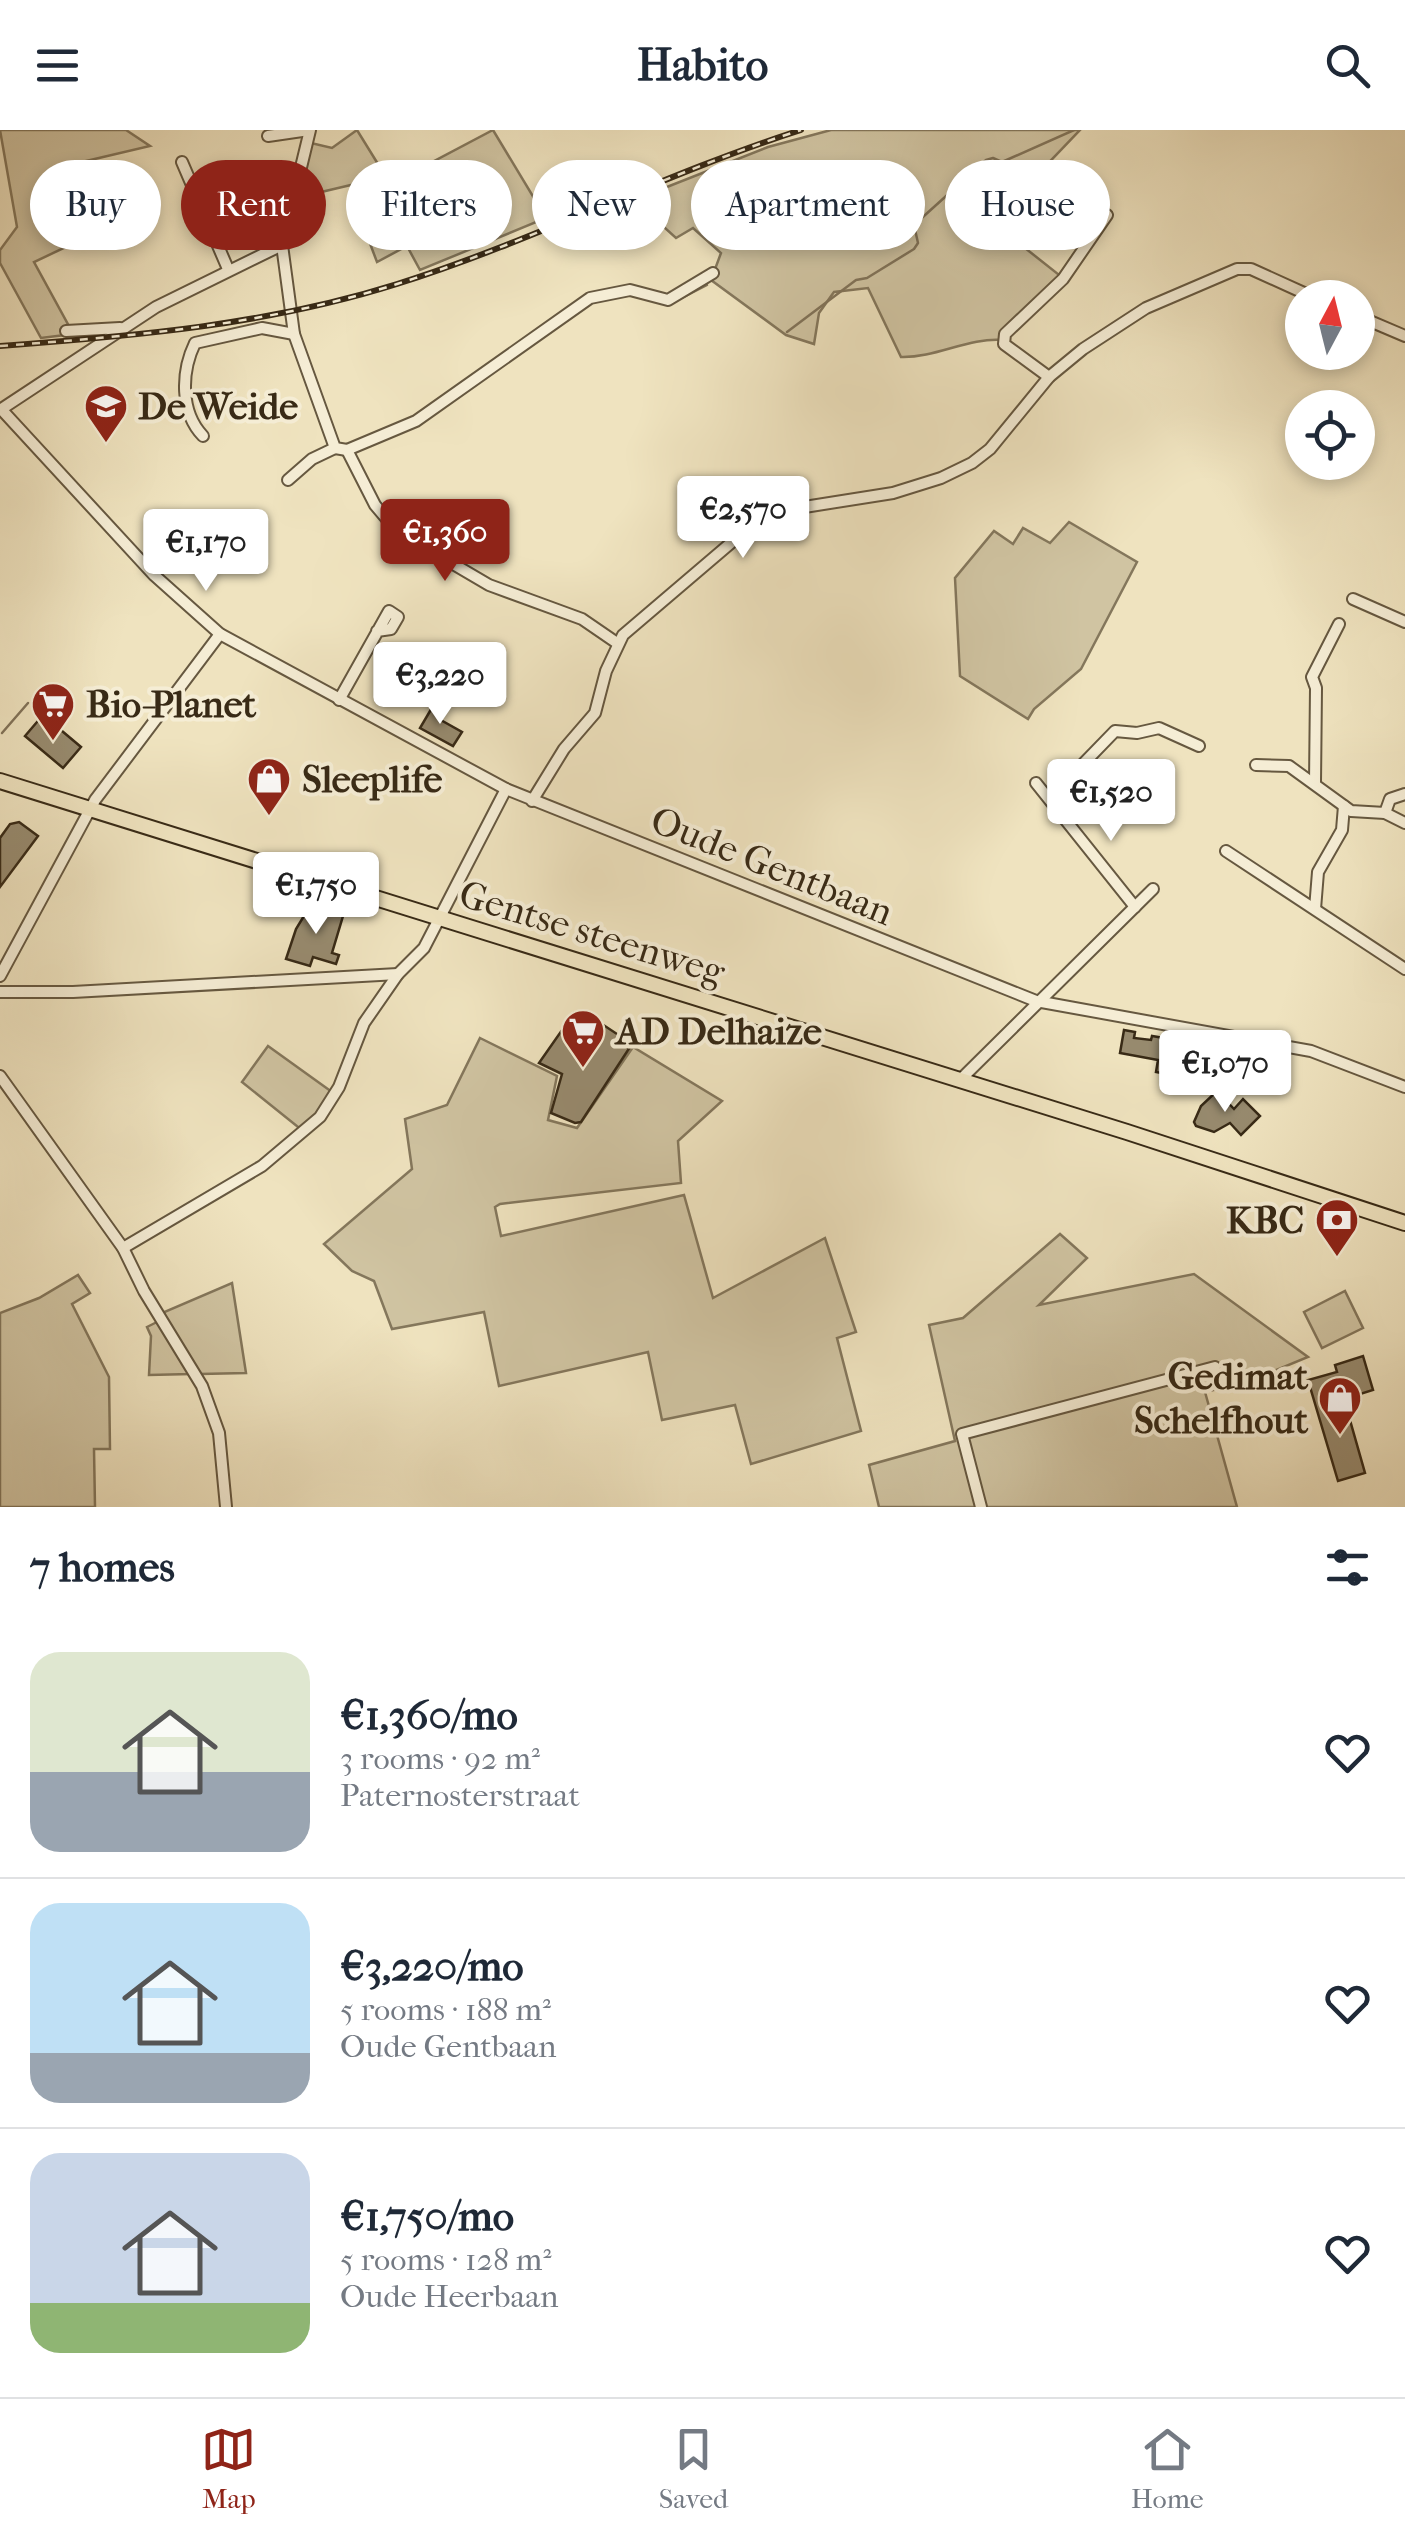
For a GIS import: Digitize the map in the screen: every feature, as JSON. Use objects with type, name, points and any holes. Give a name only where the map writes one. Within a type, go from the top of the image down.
[{"type":"main road","name":"Gentse steenweg","points":[[0,781],[1405,1223]]},
{"type":"main road","name":"Gentse steenweg","points":[[1338,1199],[1354,1199],[1405,1215]]},
{"type":"street","points":[[268,136],[309,130],[302,160]]},
{"type":"street","points":[[220,250],[228,269]]},
{"type":"street","points":[[1,409],[120,328],[271,250]]},
{"type":"street","points":[[283,250],[294,334],[341,449],[375,505],[397,531],[489,585],[582,619],[617,643]]},
{"type":"street","points":[[1049,377],[1004,344],[1005,334],[1062,280],[1082,250]]},
{"type":"street","points":[[532,800],[564,749],[600,705],[603,679],[617,643],[766,514],[893,493],[941,478],[990,449],[1049,377],[1128,319],[1237,269],[1251,268],[1285,284]]},
{"type":"street","points":[[288,480],[312,459],[403,428],[590,298],[630,290],[668,300],[710,276]]},
{"type":"street","points":[[1375,323],[1405,336]]},
{"type":"street","points":[[66,331],[120,328]]},
{"type":"street","points":[[203,436],[185,404],[195,342],[262,328],[294,334]]},
{"type":"street","name":"Oude Gentbaan","points":[[1,409],[164,584],[220,634],[506,789],[1036,1001],[1310,1051],[1405,1088]]},
{"type":"street","points":[[1353,600],[1405,622]]},
{"type":"street","points":[[1315,783],[1316,688],[1312,676],[1338,624]]},
{"type":"street","points":[[339,700],[378,631]]},
{"type":"street","points":[[0,976],[90,808],[220,634]]},
{"type":"street","points":[[1051,797],[1115,731],[1138,733],[1159,728],[1199,746]]},
{"type":"street","points":[[1256,765],[1289,766],[1351,811],[1385,813],[1405,822]]},
{"type":"street","points":[[1036,782],[1135,907]]},
{"type":"street","points":[[123,1248],[258,1170],[320,1117],[339,1087],[364,1022],[398,974],[424,948],[506,789]]},
{"type":"street","points":[[1385,813],[1390,799],[1405,794]]},
{"type":"street","points":[[1315,909],[1318,872],[1342,830],[1344,806]]},
{"type":"street","points":[[1226,851],[1405,970]]},
{"type":"street","points":[[960,1080],[1153,889]]},
{"type":"street","points":[[0,992],[59,993],[398,974]]},
{"type":"street","points":[[0,1076],[123,1248],[212,1406],[224,1461],[226,1507]]},
{"type":"street","points":[[981,1507],[962,1434],[1215,1367]]},
{"type":"shaded area","points":[[0,130],[126,130],[150,146],[90,160],[30,160],[30,250],[60,250],[34,262],[70,328],[65,335],[41,338],[0,263],[0,250],[17,227]]},
{"type":"shaded area","points":[[357,130],[376,160],[346,160],[346,186],[326,191],[326,160],[308,160],[311,143],[332,148]]},
{"type":"shaded area","points":[[493,130],[511,160],[436,160]]},
{"type":"shaded area","points":[[831,130],[1080,130],[1051,160],[945,160],[945,250],[1028,250],[1063,278],[1003,340],[901,357],[868,288],[834,292],[819,313],[814,344],[786,335],[711,280],[721,253],[718,250],[925,250],[925,160],[735,160]]},
{"type":"shaded area","points":[[512,162],[532,195],[532,224],[512,232]]},
{"type":"shaded area","points":[[691,177],[691,229],[676,238],[671,233],[671,185]]},
{"type":"shaded area","points":[[372,250],[400,250],[377,262]]},
{"type":"shaded area","points":[[409,250],[468,250],[420,270]]},
{"type":"shaded area","points":[[1069,522],[1137,562],[1081,669],[1034,709],[1028,719],[960,676],[955,578],[994,531],[1013,544],[1023,528],[1050,543]]},
{"type":"shaded area","points":[[480,1038],[557,1076],[548,1120],[577,1128],[633,1047],[722,1101],[678,1141],[681,1183],[500,1204],[495,1207],[501,1236],[684,1195],[713,1298],[825,1238],[856,1332],[837,1338],[861,1431],[751,1464],[735,1405],[662,1420],[648,1352],[499,1386],[484,1312],[392,1329],[374,1281],[352,1271],[324,1244],[412,1169],[405,1119],[447,1105]]},
{"type":"shaded area","points":[[268,1046],[332,1092],[303,1131],[242,1082]]},
{"type":"shaded area","points":[[1060,1234],[1087,1258],[1039,1305],[1194,1274],[1308,1357],[1247,1382],[1205,1392],[1237,1507],[879,1507],[869,1465],[955,1441],[929,1325],[963,1318]]},
{"type":"shaded area","points":[[78,1275],[90,1293],[72,1304],[109,1377],[110,1449],[94,1449],[95,1507],[0,1507],[0,1313],[39,1298]]},
{"type":"shaded area","points":[[232,1283],[246,1373],[200,1374],[162,1313]]},
{"type":"shaded area","points":[[1345,1291],[1363,1328],[1322,1348],[1304,1312]]},
{"type":"shaded area","points":[[157,1322],[190,1374],[149,1375],[151,1336],[147,1327]]},
{"type":"building","points":[[433,706],[443,711],[439,719],[462,732],[453,746],[420,728]]},
{"type":"building","name":"Bio-Planet","points":[[43,715],[81,747],[63,768],[25,736]]},
{"type":"building","points":[[19,822],[38,836],[0,887],[0,838],[10,824]]},
{"type":"building","points":[[310,906],[343,916],[332,953],[339,955],[336,964],[313,957],[310,966],[286,959],[296,929]]},
{"type":"building","name":"AD Delhaize","points":[[574,1013],[599,1022],[632,1044],[581,1122],[575,1123],[551,1113],[562,1074],[539,1063]]},
{"type":"building","points":[[1124,1030],[1135,1032],[1134,1038],[1151,1040],[1152,1036],[1182,1041],[1185,1051],[1198,1044],[1218,1048],[1214,1056],[1218,1060],[1199,1080],[1156,1072],[1158,1060],[1120,1053]]},
{"type":"building","points":[[1217,1091],[1234,1109],[1243,1099],[1260,1116],[1241,1135],[1230,1123],[1214,1132],[1196,1126],[1201,1106]]},
{"type":"building","name":"Gedimat Schelfhout","points":[[1363,1356],[1373,1390],[1344,1399],[1365,1473],[1338,1481],[1308,1380],[1337,1372],[1335,1365]]},
{"type":"waterway","points":[[787,332],[856,280],[867,278],[914,249],[918,243],[914,225],[986,160],[1002,162],[1074,130]]},
{"type":"waterway","points":[[676,301],[707,285]]},
{"type":"waterway","points":[[60,690],[66,688]]},
{"type":"waterway","points":[[2,733],[28,703]]},
{"type":"railway","points":[[0,346],[200,327],[348,298],[448,267],[801,130]]},
{"type":"place","name":"De Weide","points":[[106,444]]},
{"type":"place","name":"Bio-Planet","points":[[53,742]]},
{"type":"place","name":"Sleeplife","points":[[269,817]]},
{"type":"place","name":"AD Delhaize","points":[[583,1069]]},
{"type":"place","name":"KBC","points":[[1337,1258]]},
{"type":"place","name":"Gedimat Schelfhout","points":[[1340,1436]]}]
